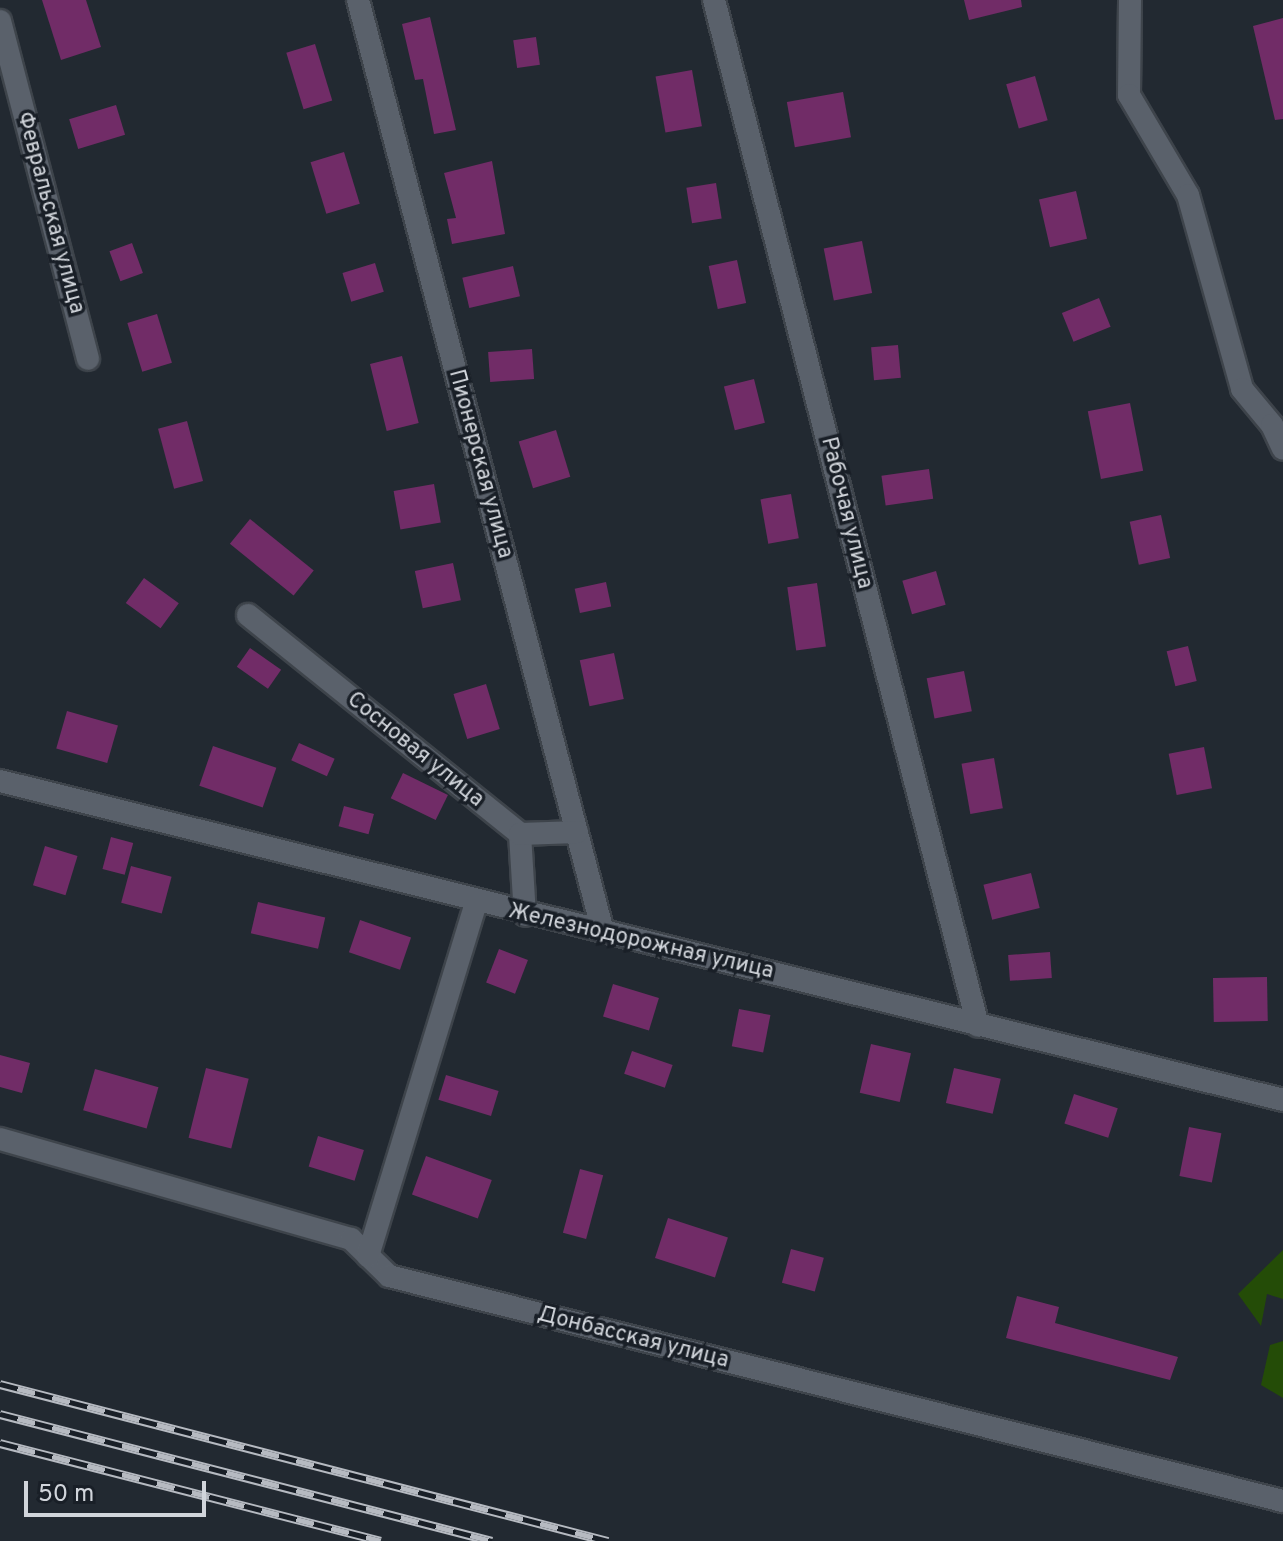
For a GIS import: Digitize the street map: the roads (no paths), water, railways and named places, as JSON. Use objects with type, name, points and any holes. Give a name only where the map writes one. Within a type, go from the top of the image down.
[{"type":"street","name":"Пионерская улица","points":[[358,0],[602,928]]},
{"type":"street","name":"Рабочая улица","points":[[714,0],[978,1026]]},
{"type":"street","points":[[1130,0],[1129,95],[1188,195],[1242,389],[1272,425],[1283,449]]},
{"type":"street","name":"Февральская улица","points":[[0,21],[88,359]]},
{"type":"street","name":"Сосновая улица","points":[[248,615],[520,834]]},
{"type":"street","name":"Железнодорожная улица","points":[[0,781],[525,915],[602,928],[978,1026],[1283,1100]]},
{"type":"street","points":[[525,915],[520,834],[577,832]]},
{"type":"street","points":[[368,1256],[476,902]]},
{"type":"street","name":"Донбасская улица","points":[[0,1139],[351,1239],[389,1276],[1283,1501]]},
{"type":"railway","points":[[0,1384],[608,1541]]},
{"type":"railway","points":[[0,1414],[492,1541]]},
{"type":"railway","points":[[0,1443],[381,1541]]}]
